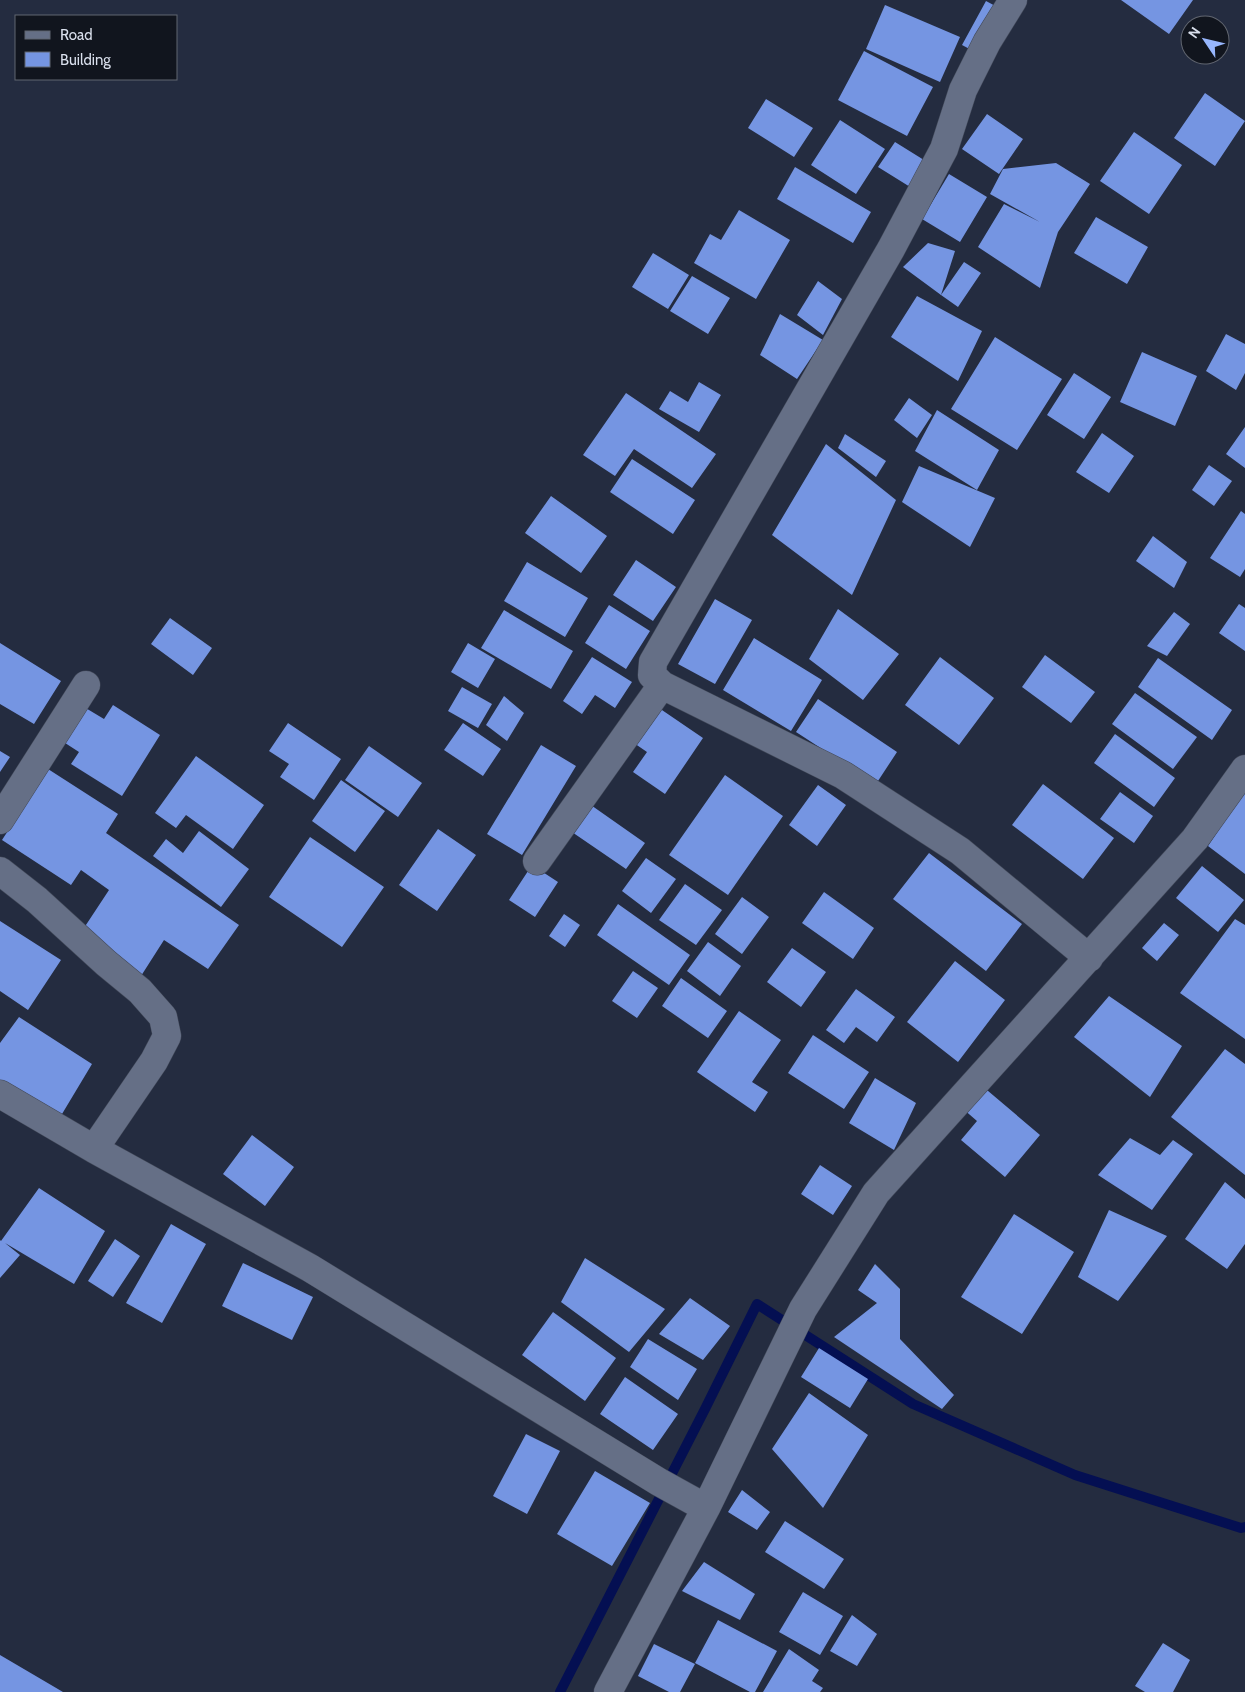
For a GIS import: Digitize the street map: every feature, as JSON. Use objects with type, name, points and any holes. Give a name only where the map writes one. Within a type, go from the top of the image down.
[{"type":"street","points":[[1013,0],[987,42],[963,90],[944,149],[891,249],[653,662],[652,675],[662,685],[843,775],[960,851],[1088,958]]},
{"type":"street","points":[[0,820],[86,685]]},
{"type":"street","points":[[537,860],[662,685]]},
{"type":"street","points":[[608,1692],[694,1502],[803,1309],[876,1193],[1195,839],[1245,769]]},
{"type":"street","points":[[0,871],[37,900],[106,963],[140,991],[163,1017],[167,1036],[154,1062],[94,1149]]},
{"type":"street","points":[[0,1094],[94,1149],[310,1268],[694,1502]]},
{"type":"building","points":[[1121,0],[1193,0],[1182,15],[1180,15],[1180,18],[1169,34]]},
{"type":"building","points":[[986,1],[1001,9],[977,53],[962,45]]},
{"type":"building","points":[[885,5],[960,37],[940,82],[866,49]]},
{"type":"building","points":[[864,51],[933,87],[907,136],[838,100]]},
{"type":"building","points":[[1205,93],[1245,121],[1215,166],[1174,138]]},
{"type":"building","points":[[766,99],[813,128],[794,157],[748,128]]},
{"type":"building","points":[[987,114],[1023,139],[999,174],[962,149]]},
{"type":"building","points":[[840,120],[885,149],[856,194],[811,165]]},
{"type":"building","points":[[1134,132],[1182,165],[1149,214],[1100,181]]},
{"type":"building","points":[[895,142],[932,165],[915,190],[878,167]]},
{"type":"building","points":[[1056,163],[1090,184],[1058,232],[1040,288],[978,247],[1004,204],[1040,222],[990,194],[1003,169]]},
{"type":"building","points":[[795,167],[871,212],[853,243],[777,199]]},
{"type":"building","points":[[949,174],[987,197],[960,242],[922,219]]},
{"type":"building","points":[[739,210],[790,240],[756,299],[694,263],[710,234],[721,240]]},
{"type":"building","points":[[1096,217],[1148,247],[1127,284],[1074,253]]},
{"type":"building","points":[[928,243],[955,251],[941,295],[903,267]]},
{"type":"building","points":[[653,253],[689,275],[668,309],[632,287]]},
{"type":"building","points":[[964,262],[981,273],[958,307],[941,295]]},
{"type":"building","points":[[692,276],[730,298],[708,334],[670,311]]},
{"type":"building","points":[[818,281],[842,299],[823,335],[797,315]]},
{"type":"building","points":[[917,296],[982,331],[958,381],[891,337]]},
{"type":"building","points":[[780,314],[823,340],[797,379],[760,355]]},
{"type":"building","points":[[1226,334],[1245,344],[1245,373],[1236,390],[1206,371]]},
{"type":"building","points":[[995,337],[1062,379],[1017,450],[951,409]]},
{"type":"building","points":[[1142,352],[1197,376],[1175,426],[1120,402]]},
{"type":"building","points":[[1074,373],[1111,397],[1084,439],[1047,415]]},
{"type":"building","points":[[699,382],[721,395],[699,432],[659,409],[670,391],[688,402]]},
{"type":"building","points":[[626,393],[716,454],[692,488],[634,449],[615,476],[583,455]]},
{"type":"building","points":[[909,398],[932,415],[917,438],[894,420]]},
{"type":"building","points":[[937,410],[999,450],[977,490],[915,451]]},
{"type":"building","points":[[1245,427],[1245,468],[1226,454]]},
{"type":"building","points":[[1102,433],[1134,456],[1109,493],[1076,472]]},
{"type":"building","points":[[845,434],[886,461],[876,477],[838,448]]},
{"type":"building","points":[[826,444],[896,500],[852,595],[772,535]]},
{"type":"building","points":[[632,459],[695,500],[673,534],[610,492]]},
{"type":"building","points":[[1209,465],[1232,481],[1214,506],[1192,490]]},
{"type":"building","points":[[919,466],[995,498],[970,547],[902,502]]},
{"type":"building","points":[[551,496],[607,536],[581,573],[525,533]]},
{"type":"building","points":[[1241,511],[1245,514],[1245,569],[1240,577],[1210,558]]},
{"type":"building","points":[[1153,536],[1187,562],[1174,588],[1136,561]]},
{"type":"building","points":[[636,560],[676,587],[653,621],[613,595]]},
{"type":"building","points":[[527,562],[588,598],[565,637],[504,601]]},
{"type":"building","points":[[715,599],[752,620],[715,684],[678,664]]},
{"type":"building","points":[[1239,604],[1245,608],[1245,651],[1219,633]]},
{"type":"building","points":[[609,605],[650,631],[626,669],[585,643]]},
{"type":"building","points":[[838,609],[899,654],[863,700],[809,659]]},
{"type":"building","points":[[504,610],[573,651],[551,689],[481,648]]},
{"type":"building","points":[[1174,612],[1190,624],[1167,656],[1147,646]]},
{"type":"building","points":[[170,618],[212,648],[193,675],[151,644]]},
{"type":"building","points":[[754,638],[822,680],[791,731],[723,690]]},
{"type":"building","points":[[0,643],[61,681],[34,724],[0,704]]},
{"type":"building","points":[[468,643],[495,659],[478,688],[451,672]]},
{"type":"building","points":[[1045,655],[1095,692],[1071,723],[1022,687]]},
{"type":"building","points":[[592,657],[632,682],[615,708],[595,695],[582,714],[563,701]]},
{"type":"building","points":[[940,657],[994,698],[959,745],[905,705]]},
{"type":"building","points":[[1158,658],[1232,710],[1212,740],[1138,687]]},
{"type":"building","points":[[462,687],[492,704],[478,728],[448,711]]},
{"type":"building","points":[[1135,693],[1197,737],[1173,769],[1112,724]]},
{"type":"building","points":[[504,696],[524,713],[507,741],[486,725]]},
{"type":"building","points":[[818,699],[897,752],[876,784],[796,732]]},
{"type":"building","points":[[113,705],[160,735],[122,796],[71,764],[79,752],[62,741],[84,707],[104,719]]},
{"type":"building","points":[[659,708],[703,738],[665,794],[633,772],[647,752],[628,739]]},
{"type":"building","points":[[288,723],[341,759],[314,800],[280,777],[289,764],[269,751]]},
{"type":"building","points":[[463,723],[501,749],[483,776],[444,750]]},
{"type":"building","points":[[1115,734],[1175,778],[1154,807],[1094,763]]},
{"type":"building","points":[[541,745],[576,766],[522,855],[487,834]]},
{"type":"building","points":[[369,746],[422,783],[398,817],[345,780]]},
{"type":"building","points":[[0,751],[10,757],[0,772]]},
{"type":"building","points":[[196,756],[264,805],[233,849],[186,815],[176,828],[155,813]]},
{"type":"building","points":[[48,769],[118,814],[106,833],[239,925],[208,969],[164,940],[141,976],[80,934],[109,890],[81,870],[71,885],[2,840]]},
{"type":"building","points":[[725,775],[783,816],[728,895],[669,855]]},
{"type":"building","points":[[341,780],[385,811],[355,852],[312,821]]},
{"type":"building","points":[[1043,784],[1114,838],[1083,879],[1012,825]]},
{"type":"building","points":[[818,785],[846,805],[817,846],[789,825]]},
{"type":"building","points":[[1245,790],[1245,874],[1208,846]]},
{"type":"building","points":[[1120,792],[1153,816],[1134,843],[1100,819]]},
{"type":"building","points":[[588,803],[645,843],[626,869],[569,830]]},
{"type":"building","points":[[438,829],[476,855],[437,911],[399,885]]},
{"type":"building","points":[[199,831],[249,869],[221,907],[153,856],[166,839],[183,853]]},
{"type":"building","points":[[310,837],[384,887],[342,947],[269,897]]},
{"type":"building","points":[[929,853],[1022,924],[986,971],[893,899]]},
{"type":"building","points":[[646,858],[676,879],[651,913],[622,891]]},
{"type":"building","points":[[532,865],[558,882],[535,917],[509,900]]},
{"type":"building","points":[[1202,866],[1244,900],[1218,932],[1176,898]]},
{"type":"building","points":[[685,884],[722,910],[696,945],[659,920]]},
{"type":"building","points":[[824,892],[874,928],[853,959],[802,923]]},
{"type":"building","points":[[742,897],[769,917],[742,954],[715,934]]},
{"type":"building","points":[[618,904],[690,955],[669,985],[597,935]]},
{"type":"building","points":[[564,914],[580,925],[565,947],[549,936]]},
{"type":"building","points":[[1235,919],[1245,925],[1245,1039],[1180,993]]},
{"type":"building","points":[[0,921],[61,960],[28,1010],[0,991]]},
{"type":"building","points":[[1164,923],[1179,935],[1157,961],[1142,948]]},
{"type":"building","points":[[708,942],[741,966],[720,996],[687,971]]},
{"type":"building","points":[[792,948],[826,972],[801,1007],[767,982]]},
{"type":"building","points":[[955,961],[1005,1000],[958,1062],[907,1022]]},
{"type":"building","points":[[633,971],[658,988],[637,1018],[612,1001]]},
{"type":"building","points":[[681,978],[727,1011],[708,1038],[662,1006]]},
{"type":"building","points":[[856,989],[895,1017],[877,1042],[856,1027],[844,1043],[826,1030]]},
{"type":"building","points":[[1109,996],[1182,1046],[1150,1097],[1074,1037]]},
{"type":"building","points":[[739,1011],[781,1040],[752,1082],[768,1092],[755,1112],[697,1072]]},
{"type":"building","points":[[19,1017],[92,1064],[59,1119],[0,1080],[0,1043]]},
{"type":"building","points":[[813,1035],[869,1072],[844,1109],[788,1073]]},
{"type":"building","points":[[1225,1049],[1245,1064],[1245,1175],[1171,1117]]},
{"type":"building","points":[[875,1078],[916,1103],[894,1150],[849,1123]]},
{"type":"building","points":[[981,1085],[1040,1135],[1005,1177],[961,1140],[977,1121],[962,1108]]},
{"type":"building","points":[[252,1135],[294,1167],[265,1206],[223,1174]]},
{"type":"building","points":[[1130,1138],[1160,1155],[1173,1140],[1193,1154],[1152,1210],[1098,1175]]},
{"type":"building","points":[[820,1165],[852,1186],[833,1215],[801,1194]]},
{"type":"building","points":[[1225,1182],[1245,1199],[1245,1244],[1227,1269],[1185,1239]]},
{"type":"building","points":[[39,1188],[105,1231],[74,1284],[5,1243],[20,1255],[0,1278],[0,1240]]},
{"type":"building","points":[[1109,1210],[1167,1236],[1118,1301],[1078,1277]]},
{"type":"building","points":[[1014,1214],[1074,1252],[1022,1334],[961,1297]]},
{"type":"building","points":[[171,1224],[206,1244],[162,1323],[126,1303]]},
{"type":"building","points":[[115,1239],[140,1256],[113,1297],[88,1281]]},
{"type":"building","points":[[585,1258],[665,1309],[629,1352],[561,1302]]},
{"type":"building","points":[[243,1263],[313,1297],[292,1340],[222,1306]]},
{"type":"building","points":[[875,1264],[900,1289],[900,1339],[954,1395],[942,1409],[834,1337],[877,1303],[858,1290]]},
{"type":"building","points":[[690,1298],[730,1326],[703,1360],[659,1334]]},
{"type":"building","points":[[553,1312],[616,1358],[585,1401],[522,1355]]},
{"type":"building","points":[[648,1339],[697,1369],[678,1400],[630,1367]]},
{"type":"building","points":[[819,1348],[868,1379],[850,1408],[801,1377]]},
{"type":"building","points":[[625,1377],[678,1414],[653,1450],[600,1414]]},
{"type":"building","points":[[809,1393],[868,1435],[823,1508],[772,1449]]},
{"type":"building","points":[[526,1434],[560,1451],[527,1514],[493,1496]]},
{"type":"building","points":[[595,1471],[650,1503],[612,1566],[557,1534]]},
{"type":"building","points":[[742,1490],[770,1512],[757,1530],[728,1512]]},
{"type":"building","points":[[785,1521],[844,1559],[824,1589],[765,1552]]},
{"type":"building","points":[[704,1562],[755,1594],[740,1620],[682,1591]]},
{"type":"building","points":[[803,1592],[843,1616],[820,1655],[779,1632]]},
{"type":"building","points":[[852,1615],[877,1634],[857,1666],[830,1651]]},
{"type":"building","points":[[718,1620],[777,1651],[755,1692],[750,1692],[695,1663]]},
{"type":"building","points":[[1163,1643],[1190,1660],[1173,1692],[1145,1692],[1135,1686]]},
{"type":"building","points":[[654,1644],[695,1664],[680,1692],[669,1692],[638,1676]]},
{"type":"building","points":[[789,1649],[819,1670],[812,1681],[823,1688],[820,1692],[763,1692]]},
{"type":"building","points":[[0,1655],[63,1692],[0,1692]]},
{"type":"waterway","points":[[560,1692],[757,1304],[913,1404],[1075,1475],[1241,1528],[1245,1527]]}]
